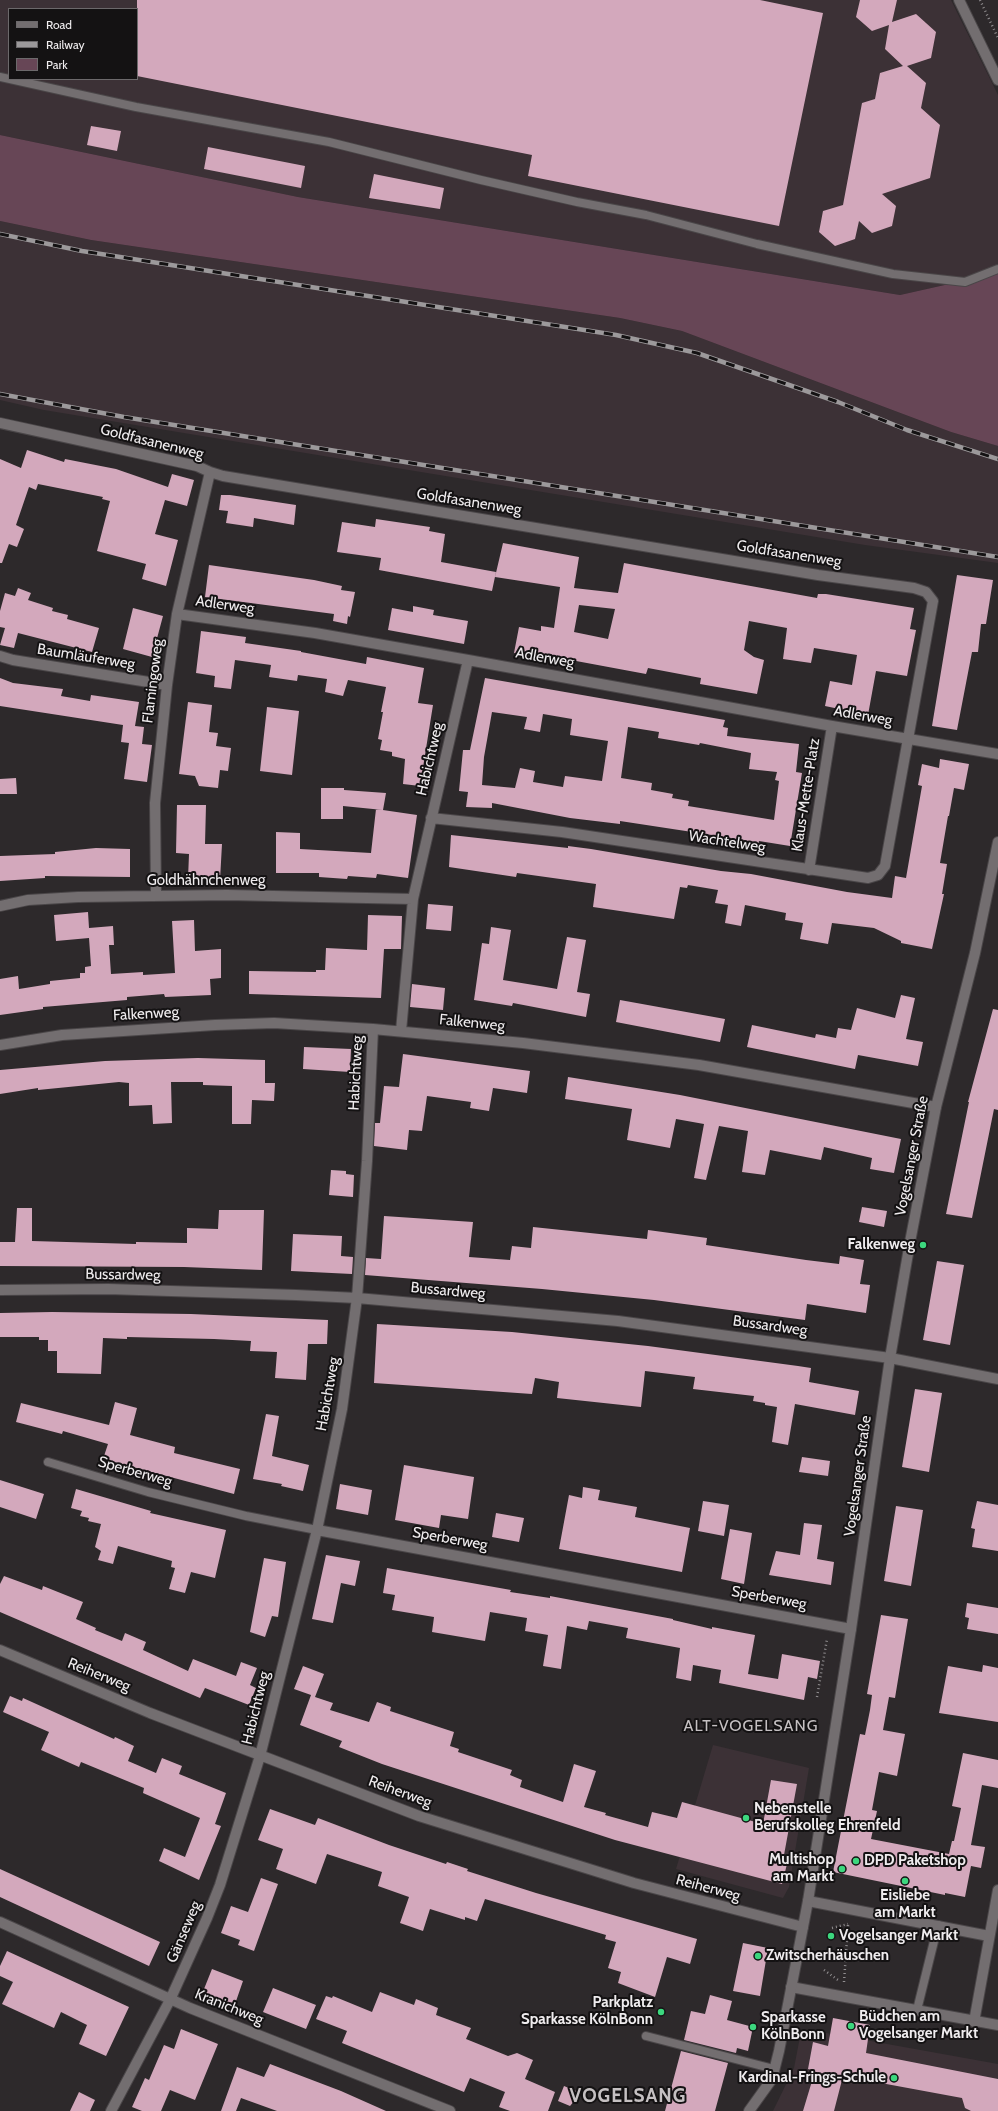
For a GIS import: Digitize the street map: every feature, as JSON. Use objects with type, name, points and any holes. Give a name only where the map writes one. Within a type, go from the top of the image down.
[{"type":"street","points":[[959,0],[998,80]]},
{"type":"street","name":"Goldfasanenweg","points":[[0,423],[197,466],[210,472],[818,574],[914,588],[926,592],[933,601]]},
{"type":"street","name":"Flamingoweg","points":[[156,896],[155,803],[167,685],[177,614],[210,472]]},
{"type":"street","name":"Adlerweg","points":[[906,738],[933,601]]},
{"type":"street","name":"Adlerweg","points":[[177,614],[315,634],[468,660],[832,726],[998,754]]},
{"type":"street","name":"Baumläuferweg","points":[[0,656],[13,660],[167,685]]},
{"type":"street","name":"Habichtweg","points":[[401,1031],[413,899],[468,660]]},
{"type":"street","name":"Klaus-Mette-Platz","points":[[808,870],[832,726]]},
{"type":"street","name":"Wachtelweg","points":[[431,818],[562,832],[868,878],[878,875],[885,866],[906,738]]},
{"type":"street","name":"Vogelsanger Straße","points":[[749,2111],[772,2079],[803,1927],[851,1628],[890,1358],[910,1242],[936,1108],[974,953],[998,842]]},
{"type":"street","name":"Goldhähnchenweg","points":[[0,906],[28,900],[78,897],[227,895],[413,899]]},
{"type":"street","name":"Falkenweg","points":[[0,1045],[62,1035],[215,1025],[274,1023],[373,1029],[523,1043],[699,1065],[936,1108]]},
{"type":"street","name":"Habichtweg","points":[[260,1756],[317,1530],[342,1408],[357,1298],[367,1161],[373,1029]]},
{"type":"street","name":"Bussardweg","points":[[0,1290],[116,1289],[218,1291],[357,1298],[618,1321],[890,1358],[998,1379]]},
{"type":"street","name":"Sperberweg","points":[[317,1530],[851,1628]]},
{"type":"street","name":"Reiherweg","points":[[0,1650],[143,1710],[419,1816],[634,1884],[803,1927]]},
{"type":"street","name":"Gänseweg","points":[[111,2111],[170,2000],[207,1918],[220,1885],[260,1756]]},
{"type":"street","points":[[974,2022],[998,1890]]},
{"type":"street","points":[[808,1901],[989,1936]]},
{"type":"street","name":"Kranichweg","points":[[0,1922],[170,2000],[450,2111]]},
{"type":"street","points":[[791,1987],[974,2022],[998,2025]]},
{"type":"lane","points":[[14,80],[136,107],[329,142],[481,180],[577,202],[646,215],[757,244],[893,274],[965,282],[998,269]]},
{"type":"lane","name":"Sperberweg","points":[[48,1462],[148,1492],[246,1516],[317,1530]]},
{"type":"lane","points":[[917,2010],[938,1925]]},
{"type":"lane","points":[[646,2036],[774,2069]]},
{"type":"path","points":[[980,0],[998,38]]},
{"type":"path","points":[[818,1697],[830,1624]]},
{"type":"path","points":[[844,1984],[848,1925]]},
{"type":"shaded area","points":[[0,0],[951,0],[998,95],[998,273],[900,295],[298,197],[0,135]]},
{"type":"shaded area","points":[[0,221],[91,240],[620,318],[682,331],[951,432],[998,446],[998,563],[865,545],[44,410],[0,400]]},
{"type":"shaded area","name":"Nebenstelle Berufskolleg Ehrenfeld","points":[[713,1745],[809,1768],[789,1887],[783,1898],[676,1869]]},
{"type":"shaded area","name":"Kardinal-Frings-Schule","points":[[804,2029],[998,2064],[998,2111],[773,2111],[794,2068],[799,2042]]},
{"type":"green space","points":[[0,135],[298,197],[900,295],[998,273],[998,446],[951,432],[682,331],[620,318],[91,240],[0,221]]},
{"type":"building","points":[[137,0],[760,0],[823,13],[779,226],[528,176],[532,155],[138,76]]},
{"type":"building","points":[[860,0],[897,0],[892,22],[916,14],[936,32],[931,58],[907,66],[926,83],[921,108],[940,125],[930,178],[882,194],[896,206],[892,226],[872,233],[859,221],[855,239],[835,246],[819,232],[823,211],[843,205],[862,103],[875,99],[880,73],[903,66],[885,49],[889,25],[872,31],[856,17]]},
{"type":"building","points":[[91,126],[121,131],[117,151],[87,145]]},
{"type":"building","points":[[208,147],[305,166],[301,188],[204,169]]},
{"type":"building","points":[[374,174],[444,188],[440,209],[369,198]]},
{"type":"building","points":[[27,450],[64,462],[65,459],[116,469],[168,487],[172,474],[194,480],[187,506],[165,500],[155,534],[178,540],[166,586],[142,579],[146,564],[97,551],[110,501],[102,499],[103,497],[38,484],[36,490],[29,487],[16,525],[24,529],[17,547],[9,544],[2,563],[0,563],[0,459],[21,468]]},
{"type":"building","points":[[221,495],[296,505],[294,525],[254,518],[253,527],[226,523],[228,511],[219,510]]},
{"type":"building","points":[[376,519],[430,527],[429,531],[445,534],[441,562],[496,572],[492,591],[379,570],[381,558],[337,552],[342,522],[375,527]]},
{"type":"building","points":[[503,543],[579,557],[574,588],[618,593],[624,563],[817,598],[818,594],[826,594],[914,608],[910,629],[916,630],[907,676],[876,671],[868,715],[825,706],[830,681],[852,685],[857,655],[814,648],[811,663],[783,659],[787,628],[749,621],[744,650],[754,657],[764,660],[757,694],[700,684],[701,678],[648,668],[646,674],[560,658],[560,661],[514,653],[519,627],[541,631],[541,626],[554,628],[560,587],[495,577]],"holes":[[[579,605],[615,609],[608,639],[574,632]]]},
{"type":"building","points":[[209,565],[314,580],[342,586],[341,590],[355,592],[350,617],[348,616],[347,624],[333,621],[334,614],[205,597]]},
{"type":"building","points":[[957,575],[993,580],[986,624],[981,624],[978,652],[972,652],[957,730],[932,726]]},
{"type":"building","points":[[18,588],[31,593],[28,600],[53,608],[52,611],[68,615],[67,619],[99,628],[92,652],[18,633],[14,648],[0,645],[5,628],[0,627],[0,611],[5,593],[15,596]]},
{"type":"building","points":[[413,606],[434,610],[433,615],[468,621],[464,644],[388,630],[392,608],[413,612]]},
{"type":"building","points":[[133,608],[163,616],[152,657],[123,649]]},
{"type":"building","points":[[201,631],[246,637],[245,643],[301,651],[366,664],[367,657],[424,668],[418,703],[433,705],[420,786],[403,784],[405,759],[392,756],[392,752],[380,750],[382,740],[378,739],[386,687],[348,680],[343,696],[325,692],[327,679],[298,675],[297,681],[269,677],[271,665],[235,660],[231,689],[214,687],[215,676],[196,673]]},
{"type":"building","points":[[0,678],[13,683],[63,689],[61,696],[90,701],[91,695],[139,702],[135,726],[144,727],[142,744],[152,745],[147,782],[124,779],[129,743],[121,742],[123,725],[0,706]]},
{"type":"building","points":[[485,678],[725,720],[723,727],[728,728],[727,736],[799,744],[796,772],[802,773],[790,846],[759,841],[758,845],[725,840],[725,837],[620,821],[620,824],[570,818],[492,803],[492,808],[466,807],[468,792],[459,791],[463,750],[470,750]],"holes":[[[492,712],[527,717],[524,729],[540,732],[543,714],[572,719],[570,735],[608,741],[602,781],[565,776],[563,787],[533,782],[535,771],[520,768],[515,788],[482,785],[484,757]],[[628,727],[659,732],[658,738],[699,745],[700,743],[751,753],[749,769],[777,772],[775,780],[779,781],[774,820],[688,806],[689,801],[672,798],[673,794],[651,790],[652,783],[621,778]]]},
{"type":"building","points":[[188,702],[212,705],[209,732],[218,733],[216,746],[231,748],[228,771],[220,770],[218,788],[199,786],[195,776],[179,774]]},
{"type":"building","points":[[267,707],[299,711],[292,775],[260,771]]},
{"type":"building","points":[[940,759],[969,764],[964,790],[954,788],[948,816],[940,863],[947,864],[942,894],[944,894],[932,949],[901,943],[901,941],[874,928],[832,923],[828,944],[800,939],[803,923],[785,920],[786,913],[745,905],[741,926],[725,923],[728,905],[715,903],[718,890],[688,885],[687,888],[680,887],[674,919],[593,907],[596,884],[517,873],[516,877],[449,867],[451,835],[568,848],[568,846],[591,849],[721,871],[751,874],[847,892],[892,898],[895,876],[906,878],[922,786],[918,785],[922,764],[939,768]]},
{"type":"building","points":[[16,778],[17,794],[0,794],[0,779]]},
{"type":"building","points":[[321,788],[344,788],[344,790],[386,793],[383,810],[343,806],[343,819],[321,819]]},
{"type":"building","points":[[177,805],[206,805],[205,844],[222,844],[220,880],[188,879],[189,854],[176,853]]},
{"type":"building","points":[[376,809],[417,815],[408,878],[377,874],[376,878],[348,876],[347,879],[319,877],[319,873],[276,873],[276,832],[300,833],[300,849],[371,853]]},
{"type":"building","points":[[96,848],[130,849],[130,877],[45,876],[45,878],[0,881],[0,856],[55,854],[55,852]]},
{"type":"building","points":[[428,904],[453,906],[451,931],[426,929]]},
{"type":"building","points":[[88,912],[89,928],[113,926],[114,945],[109,945],[111,974],[143,972],[143,975],[175,973],[172,921],[194,920],[195,951],[221,949],[221,978],[210,979],[211,995],[165,997],[164,994],[127,997],[127,1000],[43,1007],[43,1009],[0,1015],[0,979],[18,976],[19,989],[50,984],[50,981],[80,978],[80,973],[85,973],[85,967],[91,966],[89,938],[56,941],[54,915]]},
{"type":"building","points":[[368,915],[402,916],[401,949],[384,949],[381,998],[249,994],[249,971],[316,972],[316,970],[325,970],[326,948],[367,950]]},
{"type":"building","points":[[491,927],[511,930],[503,980],[557,989],[567,937],[586,940],[577,992],[590,994],[586,1017],[513,1003],[512,1006],[474,1000],[482,943],[489,944]]},
{"type":"building","points":[[412,984],[445,988],[443,1010],[410,1007]]},
{"type":"building","points":[[901,995],[915,998],[906,1039],[923,1042],[918,1066],[858,1055],[855,1069],[747,1047],[752,1025],[815,1038],[816,1034],[836,1038],[838,1028],[851,1030],[857,1008],[895,1018]]},
{"type":"building","points":[[620,1000],[725,1019],[720,1042],[616,1022]]},
{"type":"building","points":[[993,1009],[998,1010],[998,1110],[994,1109],[972,1218],[946,1214],[968,1102]]},
{"type":"building","points":[[304,1047],[351,1049],[350,1072],[303,1069]]},
{"type":"building","points":[[403,1054],[530,1071],[527,1093],[493,1088],[489,1111],[470,1108],[471,1102],[427,1096],[422,1131],[409,1130],[407,1150],[374,1146],[375,1123],[380,1123],[384,1086],[399,1087]]},
{"type":"building","points":[[198,1058],[265,1060],[265,1083],[275,1083],[274,1101],[252,1100],[251,1124],[232,1124],[232,1086],[203,1085],[203,1082],[171,1082],[172,1123],[153,1124],[152,1105],[129,1106],[129,1083],[119,1082],[38,1090],[38,1088],[0,1094],[0,1070],[105,1061]]},
{"type":"building","points":[[568,1077],[680,1095],[901,1139],[894,1173],[870,1169],[872,1158],[824,1147],[821,1160],[770,1150],[765,1175],[742,1172],[748,1131],[719,1126],[706,1180],[694,1178],[704,1124],[676,1119],[670,1148],[627,1140],[632,1109],[565,1099]]},
{"type":"building","points":[[331,1170],[346,1171],[346,1174],[354,1175],[353,1197],[329,1195]]},
{"type":"building","points":[[862,1207],[887,1211],[884,1227],[859,1222]]},
{"type":"building","points":[[17,1208],[32,1208],[32,1241],[136,1244],[136,1242],[187,1243],[187,1228],[218,1229],[219,1210],[264,1210],[262,1270],[184,1267],[0,1266],[0,1242],[15,1242]]},
{"type":"building","points":[[384,1216],[473,1222],[469,1257],[510,1260],[512,1246],[531,1248],[533,1227],[647,1239],[648,1230],[707,1238],[706,1245],[806,1260],[839,1264],[840,1256],[864,1260],[860,1284],[870,1285],[866,1313],[807,1304],[805,1320],[654,1300],[542,1289],[365,1275],[366,1258],[381,1259]]},
{"type":"building","points":[[293,1234],[342,1236],[341,1256],[353,1257],[352,1274],[291,1271]]},
{"type":"building","points":[[937,1261],[964,1265],[950,1345],[923,1340]]},
{"type":"building","points":[[52,1312],[191,1314],[328,1320],[327,1344],[308,1344],[306,1380],[275,1378],[277,1352],[250,1351],[251,1341],[214,1339],[127,1337],[127,1339],[103,1338],[101,1374],[57,1373],[57,1351],[48,1351],[48,1340],[39,1340],[39,1337],[0,1337],[0,1313]]},
{"type":"building","points":[[377,1324],[512,1332],[648,1346],[798,1366],[811,1368],[809,1382],[859,1391],[855,1415],[795,1404],[788,1445],[772,1442],[777,1407],[753,1401],[754,1396],[693,1389],[695,1377],[645,1371],[641,1407],[557,1398],[559,1382],[535,1378],[532,1394],[374,1383]]},
{"type":"building","points":[[915,1389],[942,1393],[929,1472],[902,1467]]},
{"type":"building","points":[[115,1402],[137,1408],[130,1435],[175,1447],[174,1453],[240,1469],[234,1494],[103,1459],[108,1444],[63,1431],[62,1434],[16,1422],[21,1403],[109,1425]]},
{"type":"building","points":[[266,1414],[279,1416],[272,1456],[309,1465],[303,1491],[281,1486],[282,1484],[253,1479]]},
{"type":"building","points":[[802,1457],[830,1461],[828,1476],[799,1472]]},
{"type":"building","points":[[404,1465],[474,1477],[468,1519],[441,1515],[439,1528],[395,1520]]},
{"type":"building","points":[[0,1480],[44,1494],[36,1519],[0,1507]]},
{"type":"building","points":[[340,1484],[372,1490],[368,1515],[336,1509]]},
{"type":"building","points":[[583,1487],[600,1490],[598,1500],[637,1507],[635,1517],[690,1528],[682,1572],[559,1549],[569,1495],[582,1498]]},
{"type":"building","points":[[76,1489],[151,1511],[150,1513],[226,1530],[215,1578],[191,1572],[185,1593],[169,1589],[175,1568],[171,1567],[172,1561],[118,1546],[113,1564],[98,1560],[101,1551],[95,1547],[101,1524],[88,1521],[89,1518],[80,1516],[82,1511],[71,1508]]},
{"type":"building","points":[[703,1501],[729,1505],[724,1536],[698,1531]]},
{"type":"building","points":[[977,1501],[998,1505],[998,1551],[972,1547],[975,1529],[971,1528]]},
{"type":"building","points":[[896,1506],[923,1510],[911,1586],[884,1581]]},
{"type":"building","points":[[496,1513],[524,1518],[519,1542],[492,1537]]},
{"type":"building","points":[[804,1523],[822,1525],[817,1559],[834,1562],[831,1585],[769,1575],[776,1551],[800,1555]]},
{"type":"building","points":[[730,1529],[752,1533],[744,1584],[721,1579]]},
{"type":"building","points":[[326,1555],[360,1561],[355,1586],[341,1583],[333,1623],[312,1619]]},
{"type":"building","points":[[264,1558],[286,1562],[278,1617],[272,1616],[265,1637],[250,1632]]},
{"type":"building","points":[[387,1568],[511,1590],[510,1592],[550,1598],[550,1596],[673,1619],[712,1629],[712,1627],[755,1635],[748,1674],[778,1679],[782,1654],[820,1661],[817,1679],[808,1677],[804,1700],[719,1683],[721,1670],[693,1665],[691,1681],[676,1678],[680,1648],[626,1638],[628,1628],[589,1621],[587,1630],[567,1626],[561,1669],[543,1666],[548,1635],[525,1631],[527,1618],[490,1612],[485,1641],[432,1632],[434,1617],[392,1610],[395,1595],[383,1593]]},
{"type":"building","points":[[4,1576],[42,1590],[43,1586],[83,1602],[76,1619],[96,1628],[95,1630],[122,1641],[125,1633],[146,1642],[143,1650],[188,1671],[193,1659],[236,1676],[241,1662],[257,1668],[250,1685],[256,1688],[249,1705],[205,1688],[200,1698],[0,1612],[0,1584]]},
{"type":"building","points":[[967,1603],[998,1608],[998,1634],[967,1629],[969,1618],[965,1617]]},
{"type":"building","points":[[881,1615],[908,1619],[895,1698],[889,1697],[883,1730],[905,1734],[897,1776],[879,1772],[872,1810],[877,1811],[871,1839],[949,1854],[952,1841],[954,1841],[961,1808],[952,1806],[963,1753],[998,1760],[998,1788],[982,1785],[971,1845],[985,1847],[981,1868],[971,1866],[965,1897],[945,1893],[945,1895],[833,1872],[860,1734],[865,1735],[870,1710],[872,1695],[867,1694]]},
{"type":"building","points":[[983,1665],[998,1668],[998,1722],[939,1713],[948,1666],[982,1672]]},
{"type":"building","points":[[303,1666],[324,1674],[315,1697],[333,1703],[330,1710],[369,1722],[377,1702],[391,1707],[390,1711],[454,1732],[450,1746],[459,1749],[458,1752],[512,1770],[510,1775],[522,1780],[520,1787],[563,1802],[574,1764],[596,1771],[584,1807],[606,1813],[605,1815],[648,1827],[652,1812],[677,1818],[682,1802],[763,1824],[771,1780],[797,1784],[784,1855],[789,1856],[782,1884],[615,1840],[382,1764],[339,1747],[342,1741],[300,1725],[311,1695],[294,1689]]},
{"type":"building","points":[[10,1696],[22,1701],[23,1698],[114,1739],[115,1737],[134,1746],[128,1761],[156,1773],[162,1758],[182,1766],[179,1774],[226,1793],[215,1824],[221,1826],[199,1880],[159,1861],[164,1848],[185,1857],[200,1818],[143,1793],[144,1788],[81,1762],[79,1767],[41,1750],[49,1732],[3,1712]]},
{"type":"building","points":[[270,1809],[315,1825],[318,1818],[389,1845],[446,1864],[447,1862],[468,1869],[467,1871],[536,1893],[697,1939],[690,1964],[667,1957],[655,1997],[618,1983],[621,1972],[608,1968],[616,1942],[605,1939],[606,1935],[485,1899],[477,1921],[465,1917],[465,1920],[430,1909],[423,1931],[400,1923],[409,1897],[378,1886],[382,1872],[327,1854],[316,1884],[276,1869],[283,1849],[258,1840]]},
{"type":"building","points":[[0,1869],[160,1942],[149,1966],[0,1897]]},
{"type":"building","points":[[261,1878],[278,1884],[254,1951],[238,1945],[240,1940],[221,1933],[231,1906],[248,1912]]},
{"type":"building","points":[[743,1943],[768,1948],[760,1996],[733,1991]]},
{"type":"building","points":[[7,1951],[129,2007],[106,2056],[79,2044],[87,2025],[61,2012],[54,2028],[2,2004],[13,1982],[0,1976],[0,1966]]},
{"type":"building","points":[[212,1969],[243,1981],[234,2007],[202,1994]]},
{"type":"building","points":[[273,1988],[316,2005],[306,2029],[263,2012]]},
{"type":"building","points":[[380,1992],[414,2005],[416,1999],[438,2008],[436,2015],[471,2028],[466,2039],[508,2056],[517,2053],[533,2060],[525,2079],[555,2092],[548,2111],[510,2111],[499,2107],[505,2092],[470,2078],[464,2092],[342,2043],[347,2031],[316,2019],[326,1996],[332,1998],[333,1996],[372,2012]]},
{"type":"building","points":[[710,1995],[732,2001],[727,2020],[753,2027],[748,2051],[737,2048],[736,2053],[684,2040],[691,2011],[705,2014]]},
{"type":"building","points":[[833,2018],[870,2025],[866,2053],[998,2079],[998,2111],[971,2111],[965,2108],[962,2098],[843,2076],[834,2111],[803,2111],[815,2071],[808,2069],[813,2042],[828,2046]]},
{"type":"building","points":[[181,2029],[218,2044],[195,2100],[170,2090],[161,2111],[142,2111],[132,2107],[145,2078],[149,2080],[164,2045],[174,2049]]},
{"type":"building","points":[[681,2051],[728,2063],[715,2111],[665,2111]]},
{"type":"building","points":[[270,2064],[341,2091],[386,2111],[277,2111],[241,2098],[236,2111],[221,2111],[237,2067],[264,2077]]},
{"type":"building","points":[[564,2086],[581,2093],[570,2106],[558,2101]]},
{"type":"building","points":[[79,2092],[95,2100],[90,2111],[70,2111]]},
{"type":"railway","points":[[0,234],[82,251],[616,335],[697,353],[838,402],[907,430],[998,459]]},
{"type":"railway","points":[[0,394],[124,417],[998,557]]},
{"type":"place","name":"Falkenweg","points":[[923,1245]]},
{"type":"place","name":"Nebenstelle Berufskolleg Ehrenfeld","points":[[746,1818]]},
{"type":"place","name":"DPD Paketshop","points":[[856,1861]]},
{"type":"place","name":"Multishop am Markt","points":[[842,1869]]},
{"type":"place","name":"Eisliebe am Markt","points":[[905,1881]]},
{"type":"place","name":"Vogelsanger Markt","points":[[831,1936]]},
{"type":"place","name":"Zwitscherhäuschen","points":[[758,1956]]},
{"type":"place","name":"Parkplatz Sparkasse KölnBonn","points":[[661,2012]]},
{"type":"place","name":"Büdchen am Vogelsanger Markt","points":[[851,2026]]},
{"type":"place","name":"Sparkasse KölnBonn","points":[[753,2027]]},
{"type":"place","name":"Kardinal-Frings-Schule","points":[[894,2078]]},
{"type":"district","name":"ALT-VOGELSANG","points":[[751,1726]]},
{"type":"district","name":"VOGELSANG","points":[[628,2096]]}]
